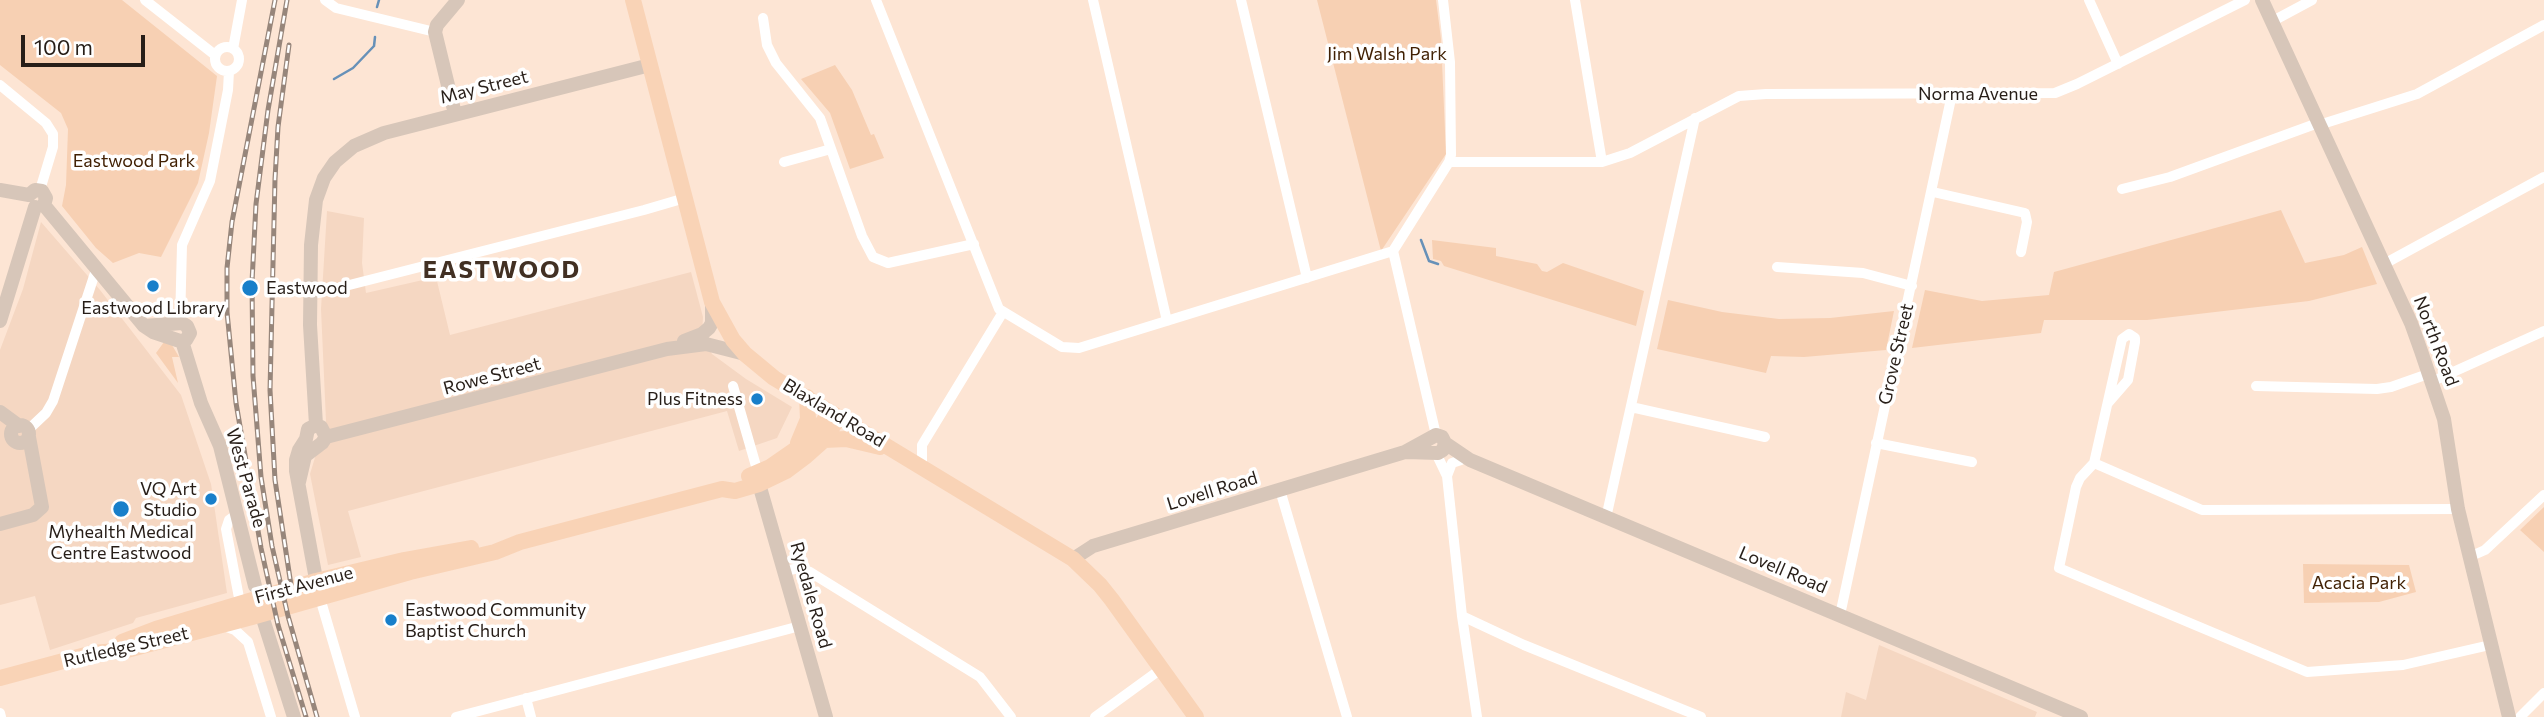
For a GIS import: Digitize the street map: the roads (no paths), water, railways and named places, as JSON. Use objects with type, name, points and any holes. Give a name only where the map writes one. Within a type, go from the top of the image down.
[{"type":"main road","name":"Blaxland Road","points":[[633,0],[712,302],[725,328],[745,355],[774,377],[1073,559],[1100,585],[1196,717]]},
{"type":"main road","points":[[793,451],[807,425],[807,397]]},
{"type":"main road","name":"First Avenue","points":[[758,479],[835,414]]},
{"type":"main road","name":"First Avenue","points":[[258,620],[410,572],[495,552],[520,542],[722,489],[732,482],[758,479],[793,466],[824,440],[835,414]]},
{"type":"main road","points":[[824,440],[846,439],[897,451]]},
{"type":"main road","name":"First Avenue","points":[[93,653],[248,596],[422,556],[520,542]]},
{"type":"main road","points":[[248,596],[242,611],[258,620]]},
{"type":"main road","name":"Rutledge Street","points":[[0,678],[93,653],[127,650],[221,625],[258,620]]},
{"type":"street","points":[[145,0],[215,55],[216,66],[222,71],[236,67],[239,60],[233,49],[242,0]]},
{"type":"street","points":[[325,0],[336,8],[435,32]]},
{"type":"street","points":[[455,114],[435,32],[436,25],[458,0]]},
{"type":"street","points":[[876,0],[999,309],[1068,349],[1079,348],[1393,251],[1450,162],[1450,62],[1443,0]]},
{"type":"street","points":[[1093,0],[1167,321]]},
{"type":"street","points":[[1241,0],[1307,278]]},
{"type":"street","points":[[1575,0],[1602,162]]},
{"type":"street","points":[[2089,0],[2118,64]]},
{"type":"street","name":"Norma Avenue","points":[[1450,162],[1602,162],[1630,153],[1739,96],[2054,93],[2245,0]]},
{"type":"street","name":"North Road","points":[[2262,0],[2411,323],[2430,378],[2444,419],[2458,509],[2509,717]]},
{"type":"street","points":[[2271,22],[2312,0]]},
{"type":"street","points":[[763,18],[766,45],[776,64],[820,118],[866,247],[873,257],[888,263],[974,244]]},
{"type":"street","points":[[2122,189],[2170,177],[2319,124],[2417,94],[2544,25]]},
{"type":"street","points":[[215,55],[222,48],[233,49]]},
{"type":"street","name":"May Street","points":[[310,295],[315,205],[324,178],[335,162],[354,146],[373,137],[455,114],[650,65]]},
{"type":"street","name":"West Parade","points":[[229,71],[228,90],[210,181],[181,245],[178,332],[201,403],[220,446],[237,514],[248,596]]},
{"type":"street","points":[[0,85],[46,123],[52,134],[53,148],[0,321]]},
{"type":"street","name":"Grove Street","points":[[1840,615],[1952,94]]},
{"type":"street","points":[[1606,518],[1695,118]]},
{"type":"street","points":[[784,162],[831,149]]},
{"type":"street","points":[[2384,264],[2544,177]]},
{"type":"street","points":[[0,190],[37,199],[145,326],[153,332],[178,332]]},
{"type":"street","points":[[1933,192],[2025,213],[2027,222],[2021,252]]},
{"type":"street","points":[[355,717],[308,583],[299,482],[305,456],[323,428],[316,425],[310,295],[644,211],[685,198]]},
{"type":"street","points":[[1393,251],[1436,445],[1447,475],[1462,616],[1477,717]]},
{"type":"street","points":[[1777,267],[1863,273],[1912,286]]},
{"type":"street","points":[[21,434],[46,413],[53,401],[96,270]]},
{"type":"street","name":"Rowe Street","points":[[667,349],[702,334],[709,328],[712,323],[712,302]]},
{"type":"street","points":[[922,466],[922,445],[1003,312]]},
{"type":"street","points":[[2256,386],[2377,389],[2391,387],[2430,378],[2544,331]]},
{"type":"street","points":[[2108,403],[2127,380],[2135,342],[2135,338],[2129,334],[2122,339],[2094,463],[2080,478],[2076,487],[2059,568],[2306,673],[2403,665],[2490,645]]},
{"type":"street","name":"Rowe Street","points":[[317,440],[667,349],[706,344],[745,355]]},
{"type":"street","name":"Ryedale Road","points":[[733,386],[826,717]]},
{"type":"street","points":[[1631,407],[1765,437]]},
{"type":"street","points":[[0,412],[21,434],[42,505],[41,510],[33,515],[0,524]]},
{"type":"street","points":[[0,422],[21,434]]},
{"type":"street","points":[[1875,443],[1972,462]]},
{"type":"street","name":"Lovell Road","points":[[1073,559],[1093,546],[1436,445],[1465,460],[2081,717]]},
{"type":"street","points":[[1447,475],[1452,463],[1465,460]]},
{"type":"street","points":[[2094,463],[2202,510],[2458,509]]},
{"type":"street","points":[[1280,491],[1347,717]]},
{"type":"street","points":[[2469,556],[2487,548],[2544,495]]},
{"type":"street","points":[[237,514],[229,520],[226,529],[248,596]]},
{"type":"street","points":[[785,571],[799,568],[810,572],[980,677],[1012,717]]},
{"type":"street","points":[[1462,616],[1524,645],[1701,717]]},
{"type":"street","points":[[258,620],[294,717]]},
{"type":"street","points":[[221,625],[235,631],[248,642],[271,717]]},
{"type":"street","points":[[456,717],[800,626]]},
{"type":"street","points":[[273,656],[283,717]]},
{"type":"street","points":[[1095,717],[1161,669]]},
{"type":"street","points":[[2520,717],[2544,693]]},
{"type":"street","points":[[526,698],[531,717]]},
{"type":"waterway","points":[[377,7],[379,0]]},
{"type":"waterway","points":[[334,79],[353,68],[374,46],[375,37]]},
{"type":"waterway","points":[[1421,240],[1429,261],[1438,264]]},
{"type":"railway","points":[[275,0],[232,222],[227,268],[227,312],[236,403],[261,548],[278,625],[306,717]]},
{"type":"railway","points":[[287,0],[268,110],[256,204],[252,282],[253,376],[261,477],[272,546],[288,616],[317,717]]},
{"type":"railway","points":[[289,45],[278,127],[275,179],[270,390],[275,480],[291,585]]},
{"type":"place","name":"Eastwood Library","points":[[153,286]]},
{"type":"place","name":"Eastwood","points":[[250,288]]},
{"type":"place","name":"Plus Fitness","points":[[757,399]]},
{"type":"place","name":"VQ Art Studio","points":[[211,499]]},
{"type":"place","name":"Myhealth Medical Centre Eastwood","points":[[121,509]]},
{"type":"place","name":"Eastwood Community Baptist Church","points":[[391,620]]},
{"type":"district","name":"EASTWOOD","points":[[502,270]]},
{"type":"park label","name":"Jim Walsh Park","points":[[1387,54]]},
{"type":"park label","name":"Eastwood Park","points":[[134,161]]},
{"type":"park label","name":"Acacia Park","points":[[2359,583]]}]
